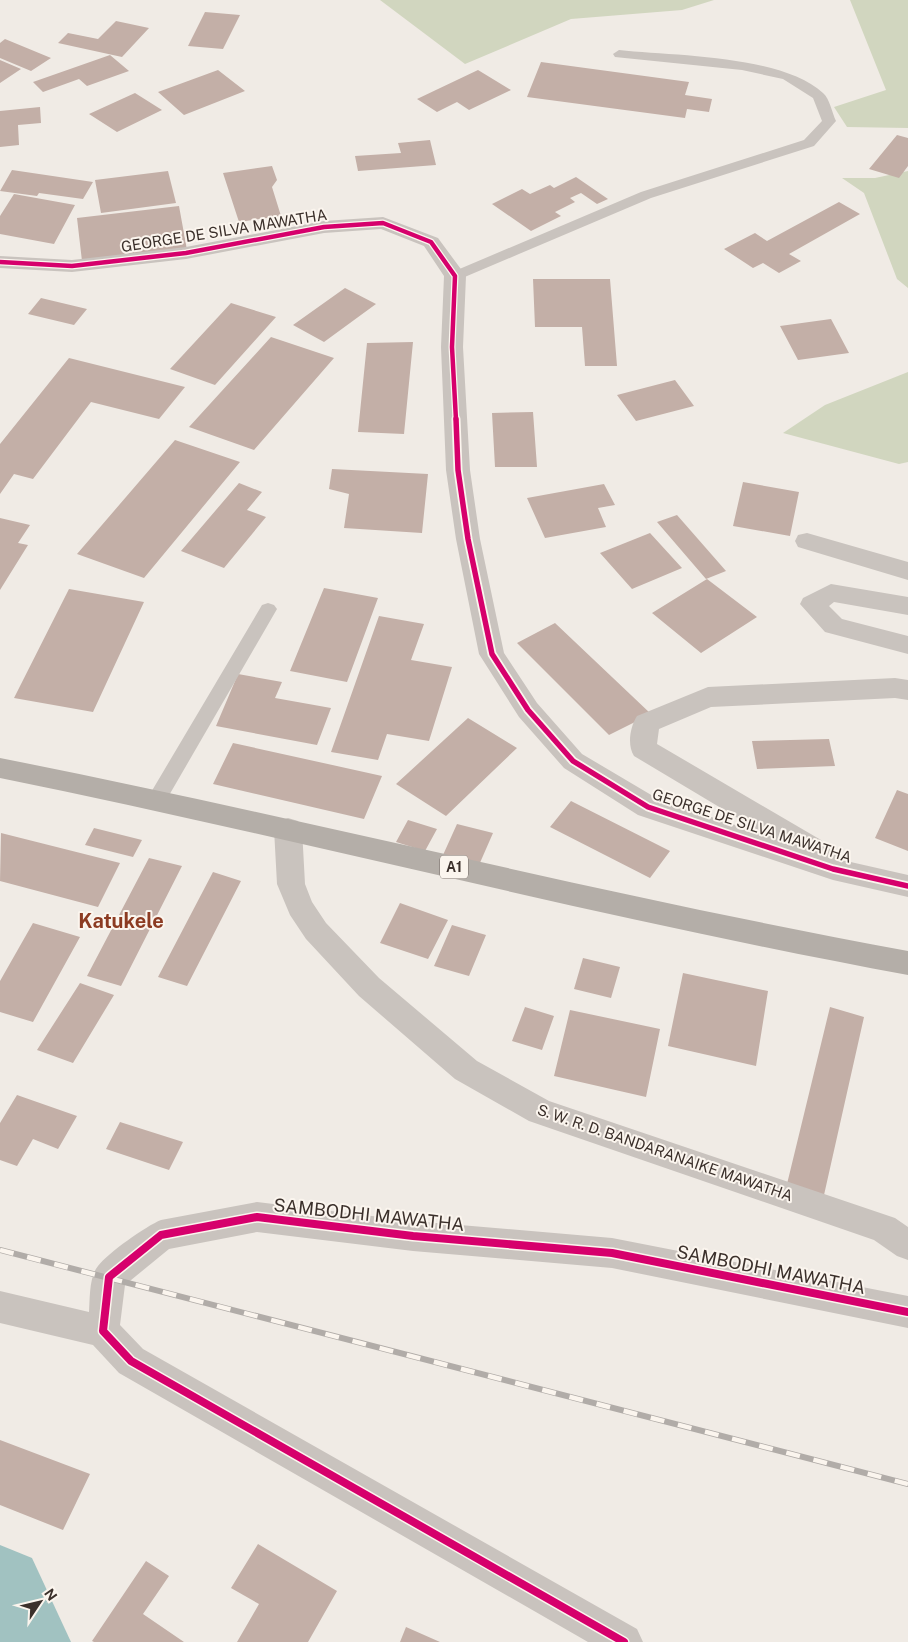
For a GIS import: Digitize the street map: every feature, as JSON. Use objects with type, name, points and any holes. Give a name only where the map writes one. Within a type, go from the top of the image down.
[{"type":"highway","name":"A1","points":[[0,768],[157,799],[630,908],[908,963]]},
{"type":"street","name":"GEORGE DE SILVA MAWATHA","points":[[0,262],[72,266],[186,253],[324,227],[383,224],[431,242],[455,276],[452,346],[458,470],[468,539],[492,654],[528,710],[573,760],[648,807],[833,868],[908,886]]},
{"type":"street","points":[[807,541],[908,571]]},
{"type":"street","points":[[908,606],[831,593],[812,604],[834,626],[908,645]]},
{"type":"street","points":[[833,868],[811,848],[643,749],[646,723],[708,697],[895,688],[908,690]]},
{"type":"street","name":"S. W. R. D. BANDARANAIKE MAWATHA","points":[[288,829],[288,858],[291,884],[300,907],[316,931],[369,987],[466,1070],[540,1111],[884,1229],[908,1245]]},
{"type":"street","name":"SAMBODHI MAWATHA","points":[[103,1331],[109,1277],[161,1235],[257,1217],[413,1236],[612,1253],[908,1312]]},
{"type":"street","points":[[0,1308],[103,1331],[130,1361],[624,1642]]},
{"type":"lane","points":[[455,276],[646,196],[809,143],[829,121],[819,96],[787,76],[742,66],[619,54]]},
{"type":"lane","points":[[157,799],[268,609]]},
{"type":"green space","points":[[380,0],[714,0],[682,10],[571,19],[465,64]]},
{"type":"green space","points":[[850,0],[908,0],[908,128],[847,127],[834,107],[886,90]]},
{"type":"green space","points":[[908,171],[908,288],[897,279],[864,193],[842,178],[875,178]]},
{"type":"green space","points":[[908,372],[908,462],[899,464],[783,433],[825,405]]},
{"type":"building","points":[[205,12],[240,15],[223,49],[188,46]]},
{"type":"building","points":[[116,21],[149,28],[122,57],[58,43],[68,33],[98,39]]},
{"type":"building","points":[[5,39],[51,58],[31,71],[0,58],[0,43]]},
{"type":"building","points":[[110,55],[129,71],[87,86],[79,79],[43,92],[33,82]]},
{"type":"building","points":[[0,60],[21,69],[0,83]]},
{"type":"building","points":[[541,62],[689,82],[685,95],[712,99],[709,112],[687,109],[685,118],[527,97]]},
{"type":"building","points":[[218,70],[245,91],[184,115],[158,92]]},
{"type":"building","points":[[478,70],[511,90],[469,110],[457,102],[437,112],[417,99]]},
{"type":"building","points":[[135,93],[162,110],[117,132],[89,114]]},
{"type":"building","points":[[40,107],[41,123],[18,125],[19,145],[0,147],[0,111]]},
{"type":"building","points":[[897,135],[908,138],[908,166],[899,178],[869,169]]},
{"type":"building","points":[[430,140],[436,165],[358,171],[355,156],[401,153],[398,143]]},
{"type":"building","points":[[272,166],[277,180],[272,187],[281,216],[239,222],[223,173]]},
{"type":"building","points":[[12,170],[93,182],[83,199],[39,193],[37,196],[0,191]]},
{"type":"building","points":[[168,171],[176,203],[101,213],[95,180]]},
{"type":"building","points":[[576,177],[608,199],[597,204],[581,193],[570,198],[575,202],[555,212],[561,216],[531,231],[492,204],[522,189],[530,194],[550,185],[554,188]]},
{"type":"building","points":[[14,194],[75,205],[54,244],[0,234],[0,216]]},
{"type":"building","points":[[839,202],[860,214],[789,254],[801,261],[779,273],[763,263],[753,268],[724,249],[755,233],[767,241]]},
{"type":"building","points":[[179,206],[187,250],[82,261],[77,218]]},
{"type":"building","points":[[533,279],[610,279],[617,366],[585,366],[582,327],[535,327]]},
{"type":"building","points":[[345,288],[376,304],[324,342],[293,325]]},
{"type":"building","points":[[41,298],[87,309],[74,325],[28,314]]},
{"type":"building","points":[[231,303],[276,317],[215,385],[170,369]]},
{"type":"building","points":[[831,319],[849,353],[798,360],[780,326]]},
{"type":"building","points":[[271,337],[334,358],[254,450],[189,427]]},
{"type":"building","points":[[413,342],[404,434],[358,432],[367,343]]},
{"type":"building","points":[[69,358],[185,387],[159,419],[91,402],[33,479],[14,474],[0,494],[0,444]]},
{"type":"building","points":[[675,380],[694,406],[636,421],[617,395]]},
{"type":"building","points":[[533,412],[537,467],[495,467],[492,413]]},
{"type":"building","points":[[175,440],[240,462],[144,578],[77,554]]},
{"type":"building","points":[[332,469],[428,474],[422,533],[344,528],[349,494],[329,489]]},
{"type":"building","points":[[743,482],[799,492],[790,536],[733,526]]},
{"type":"building","points":[[239,483],[262,492],[247,510],[266,517],[224,568],[181,551]]},
{"type":"building","points":[[604,484],[615,505],[598,508],[606,527],[545,538],[527,498]]},
{"type":"building","points":[[677,515],[726,571],[706,579],[657,522]]},
{"type":"building","points":[[0,518],[30,525],[18,543],[28,545],[0,590]]},
{"type":"building","points":[[650,533],[682,568],[632,589],[600,553]]},
{"type":"building","points":[[707,579],[757,617],[701,653],[652,613]]},
{"type":"building","points":[[324,588],[378,598],[347,682],[290,671]]},
{"type":"building","points":[[69,589],[144,602],[93,712],[14,698]]},
{"type":"building","points":[[379,616],[424,624],[411,660],[452,667],[429,741],[387,734],[378,760],[331,752]]},
{"type":"building","points":[[555,623],[651,714],[609,735],[517,643]]},
{"type":"building","points":[[238,674],[282,682],[275,698],[331,708],[317,745],[216,726]]},
{"type":"building","points":[[468,718],[517,748],[446,816],[396,784]]},
{"type":"building","points":[[829,739],[835,766],[757,769],[752,741]]},
{"type":"building","points":[[233,743],[382,776],[364,819],[213,784]]},
{"type":"building","points":[[897,790],[908,794],[908,851],[875,838]]},
{"type":"building","points":[[571,801],[670,851],[650,878],[550,827]]},
{"type":"building","points":[[408,820],[437,829],[425,851],[396,842]]},
{"type":"building","points":[[457,824],[493,833],[479,865],[443,855]]},
{"type":"building","points":[[94,828],[142,840],[133,857],[85,845]]},
{"type":"building","points":[[1,833],[120,863],[98,907],[0,881]]},
{"type":"building","points":[[149,858],[182,866],[121,986],[87,976]]},
{"type":"building","points":[[213,872],[241,881],[187,986],[158,977]]},
{"type":"building","points":[[400,903],[448,920],[428,959],[380,943]]},
{"type":"building","points":[[33,923],[80,937],[33,1022],[0,1012],[0,981]]},
{"type":"building","points":[[452,925],[486,935],[469,976],[434,966]]},
{"type":"building","points":[[583,958],[620,967],[611,998],[574,989]]},
{"type":"building","points":[[683,973],[768,991],[756,1066],[668,1046]]},
{"type":"building","points":[[80,983],[114,995],[73,1063],[37,1050]]},
{"type":"building","points":[[525,1007],[554,1016],[542,1050],[512,1041]]},
{"type":"building","points":[[830,1007],[864,1017],[824,1195],[787,1184]]},
{"type":"building","points":[[570,1010],[660,1029],[646,1097],[554,1076]]},
{"type":"building","points":[[17,1095],[77,1116],[58,1149],[33,1139],[17,1166],[0,1160],[0,1123]]},
{"type":"building","points":[[120,1122],[183,1142],[169,1170],[106,1149]]},
{"type":"building","points":[[0,1440],[90,1474],[63,1530],[0,1505]]},
{"type":"building","points":[[258,1544],[337,1591],[308,1642],[237,1642],[259,1604],[231,1588]]},
{"type":"building","points":[[146,1561],[169,1576],[143,1614],[184,1642],[92,1641]]},
{"type":"building","points":[[406,1627],[440,1642],[400,1642]]},
{"type":"waterway","points":[[0,1590],[25,1642]]},
{"type":"railway","points":[[0,1250],[908,1484]]},
{"type":"cycle path","points":[[0,262],[72,266],[186,253],[324,227],[383,223],[431,242],[455,276],[452,347],[458,470],[468,539],[492,654],[528,710],[573,761],[648,807],[833,869],[908,886]]},
{"type":"cycle path","points":[[624,1642],[131,1361],[103,1331],[109,1277],[161,1235],[257,1217],[413,1236],[612,1253],[908,1312]]},
{"type":"district","name":"Katukele","points":[[121,921]]}]
